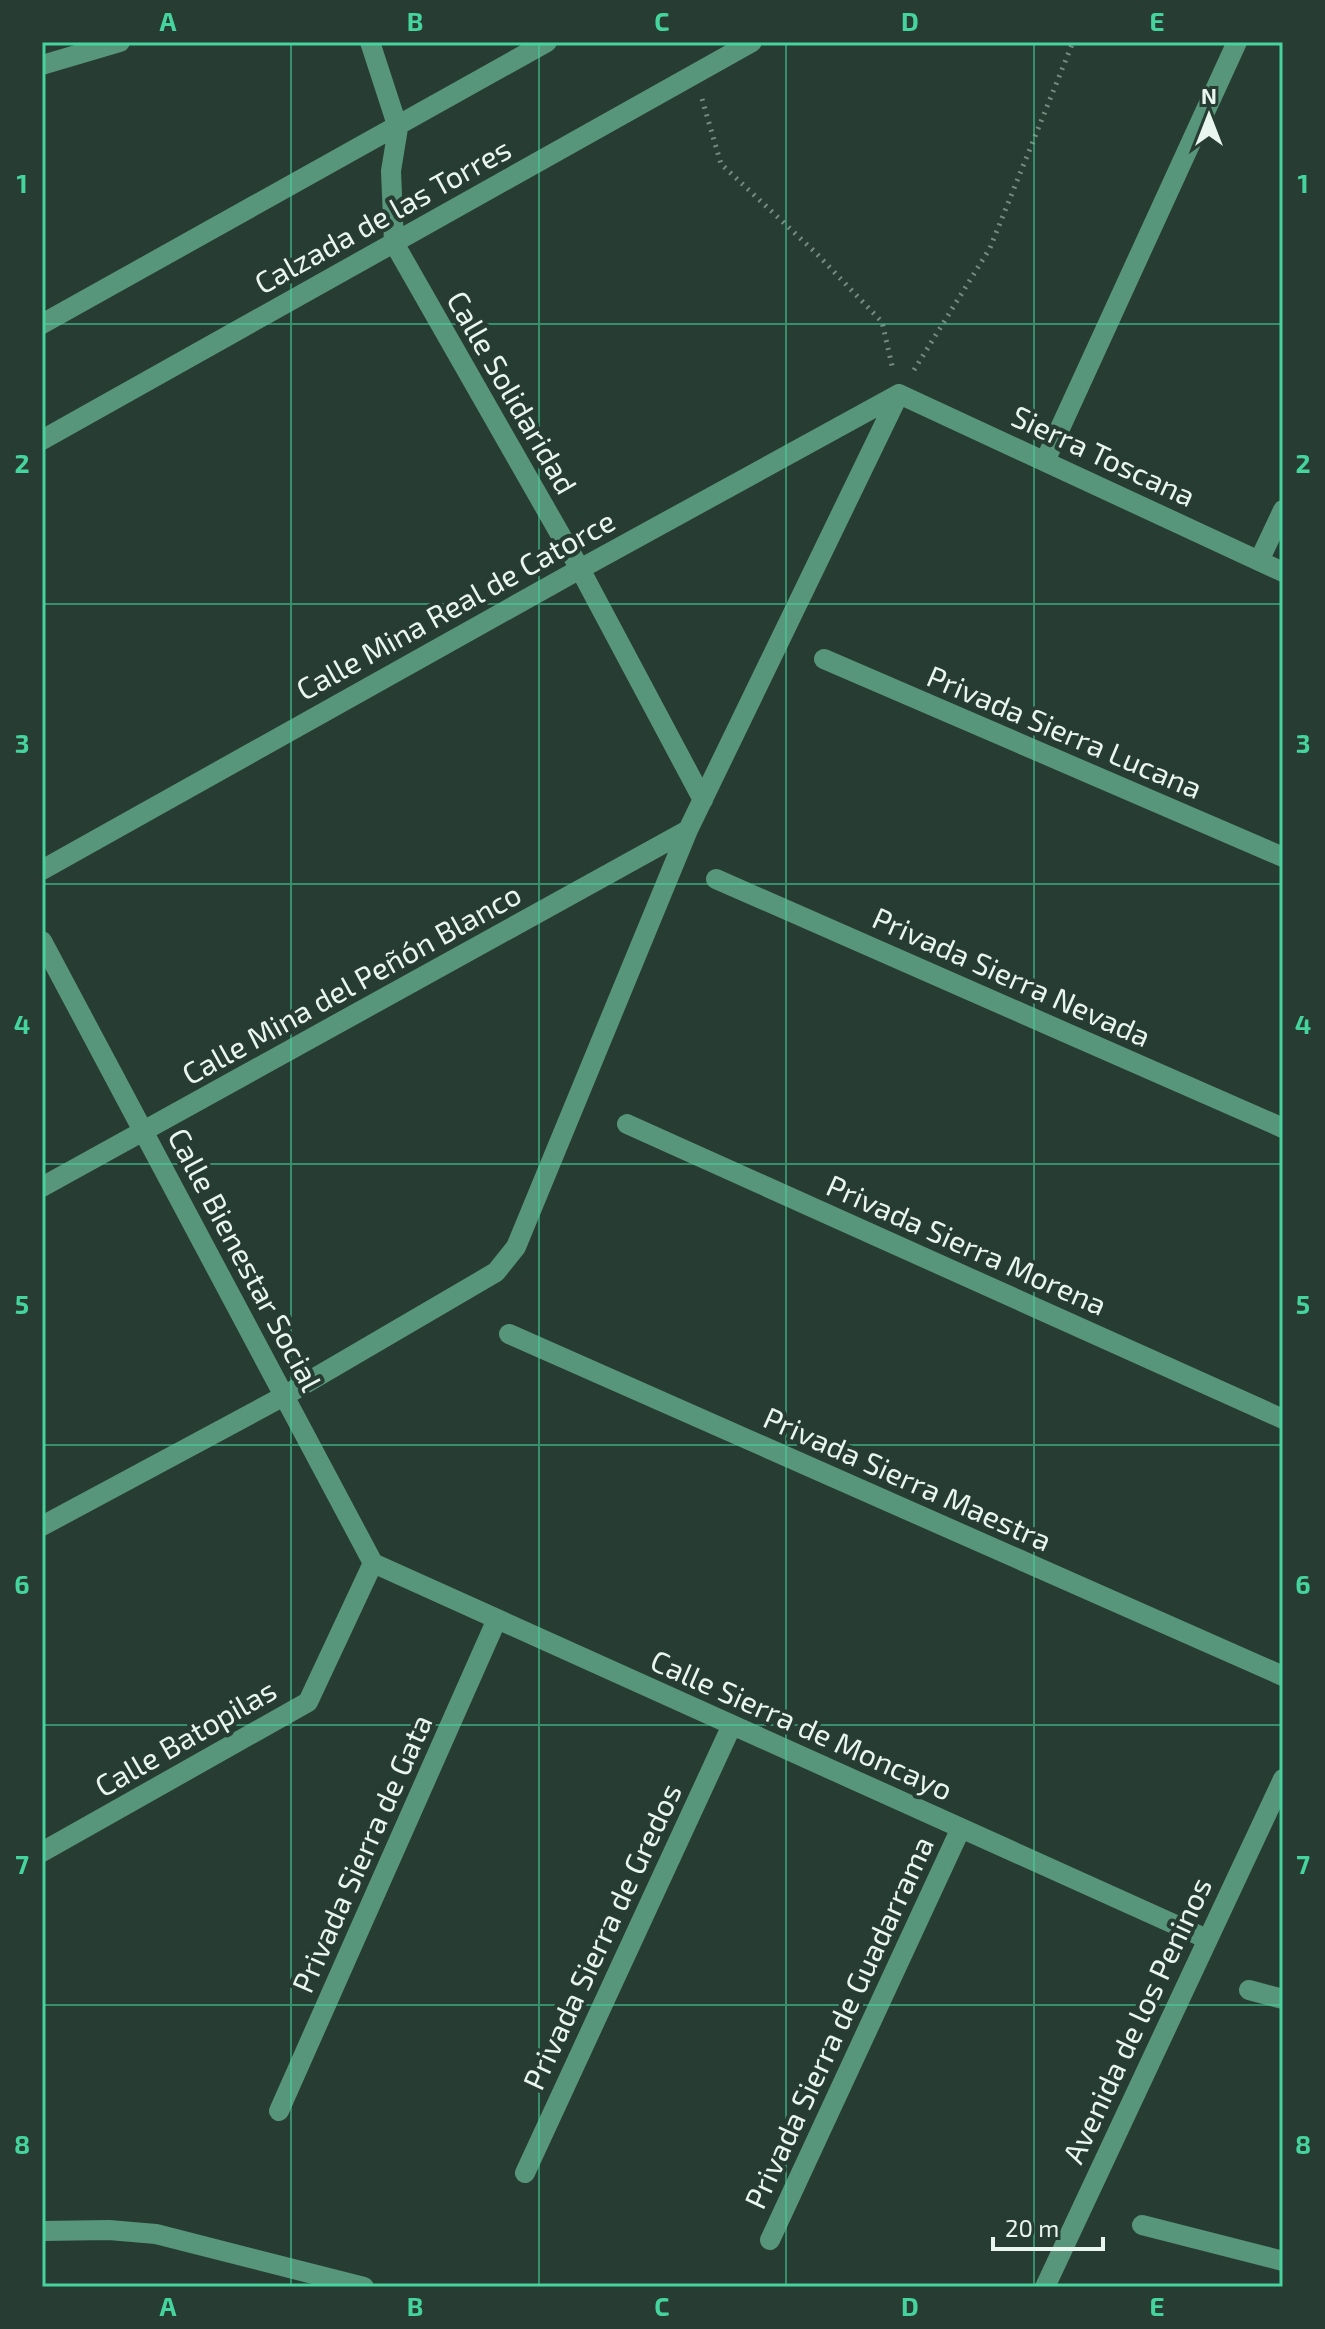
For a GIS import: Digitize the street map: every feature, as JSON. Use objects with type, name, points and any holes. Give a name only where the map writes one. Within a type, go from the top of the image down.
[{"type":"street","points":[[42,65],[120,42]]},
{"type":"street","points":[[370,42],[398,128]]},
{"type":"street","points":[[42,324],[398,128],[547,42]]},
{"type":"street","name":"Calzada de las Torres","points":[[42,440],[752,42]]},
{"type":"street","points":[[1045,461],[1237,42]]},
{"type":"street","name":"Calle Solidaridad","points":[[398,128],[391,171],[394,243],[580,569],[703,800]]},
{"type":"street","points":[[42,1526],[284,1396],[496,1272],[516,1247],[688,830],[899,394]]},
{"type":"street","name":"Sierra Toscana","points":[[899,394],[1283,572]]},
{"type":"street","name":"Calle Mina Real de Catorce","points":[[42,870],[899,394]]},
{"type":"street","points":[[1259,561],[1283,510]]},
{"type":"street","name":"Privada Sierra Lucana","points":[[824,659],[1283,857]]},
{"type":"street","name":"Calle Mina del Peñón Blanco","points":[[42,1187],[688,830]]},
{"type":"street","name":"Privada Sierra Nevada","points":[[716,879],[1283,1128]]},
{"type":"street","name":"Calle Bienestar Social","points":[[42,941],[373,1563]]},
{"type":"street","name":"Privada Sierra Morena","points":[[627,1124],[1283,1419]]},
{"type":"street","name":"Privada Sierra Maestra","points":[[509,1334],[1283,1676]]},
{"type":"street","name":"Calle Sierra de Moncayo","points":[[373,1563],[1207,1939]]},
{"type":"street","name":"Calle Batopilas","points":[[42,1852],[308,1702],[373,1563]]},
{"type":"street","name":"Privada Sierra de Gata","points":[[279,2111],[497,1619]]},
{"type":"street","name":"Privada Sierra de Gredos","points":[[525,2173],[732,1725]]},
{"type":"street","name":"Avenida de los Peninos","points":[[1045,2287],[1283,1779]]},
{"type":"street","name":"Privada Sierra de Guadarrama","points":[[770,2240],[961,1828]]},
{"type":"street","points":[[1249,1990],[1283,1999]]},
{"type":"street","points":[[1142,2225],[1283,2261]]},
{"type":"street","points":[[42,2231],[109,2230],[156,2234],[364,2287]]},
{"type":"path","points":[[899,394],[990,248],[1073,42]]},
{"type":"path","points":[[695,74],[721,164],[815,252],[882,322],[899,394]]}]
